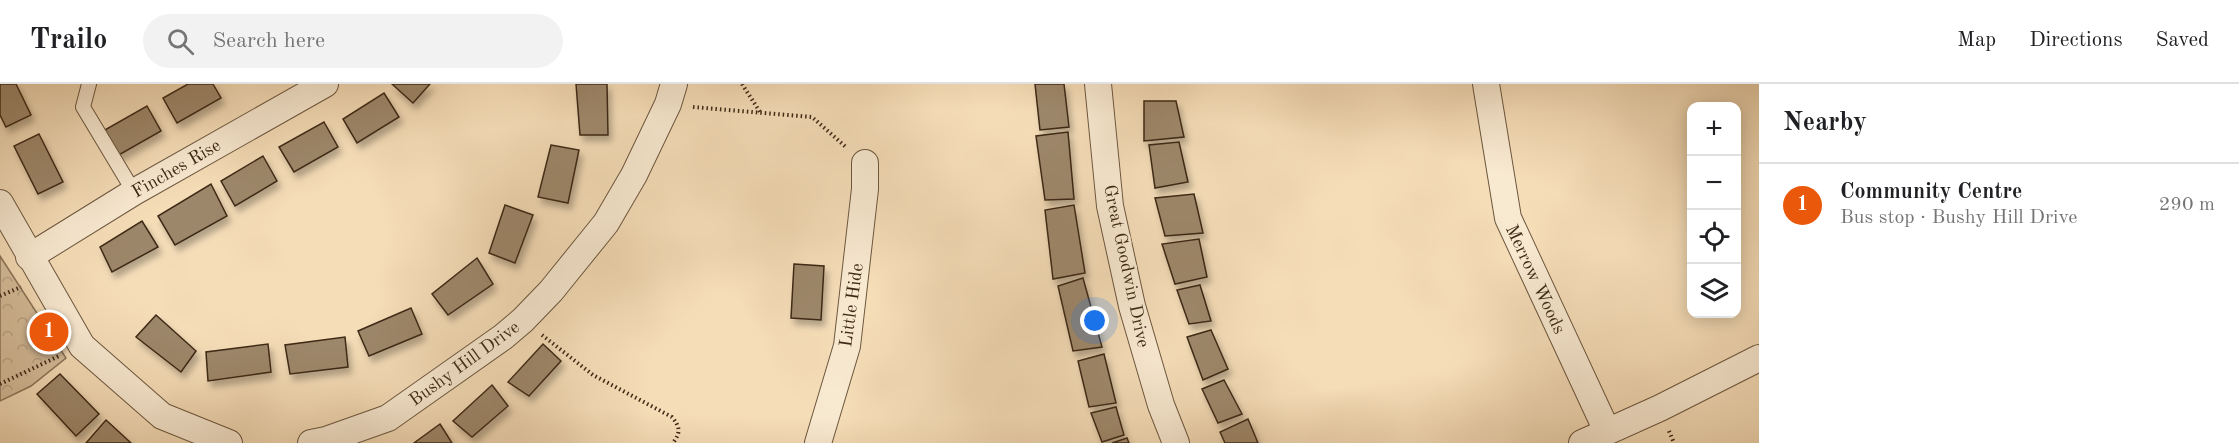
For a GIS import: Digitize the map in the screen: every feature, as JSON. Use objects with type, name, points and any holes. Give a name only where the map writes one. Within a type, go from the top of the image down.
[{"type":"street","name":"Finches Rise","points":[[30,257],[134,192],[325,84]]},
{"type":"street","name":"Great Goodwin Drive","points":[[1098,84],[1110,206],[1132,306],[1161,405],[1176,443]]},
{"type":"street","name":"Merrow Woods","points":[[1486,84],[1508,218],[1594,439],[1759,358]]},
{"type":"street","name":"Bushy Hill Drive","points":[[311,443],[388,418],[503,337],[523,320],[551,291],[606,223],[634,175],[671,94]]},
{"type":"street","name":"Little Hide","points":[[818,443],[847,346],[865,189],[865,163]]},
{"type":"street","points":[[0,203],[82,346],[162,416],[229,443]]},
{"type":"lane","points":[[89,84],[83,107],[134,192]]},
{"type":"path","points":[[742,84],[760,112]]},
{"type":"path","points":[[671,94],[760,112],[812,117],[865,163]]},
{"type":"path","points":[[523,320],[593,375],[672,417],[679,426],[680,434],[674,443]]},
{"type":"path","points":[[0,384],[82,346]]},
{"type":"green space","points":[[0,256],[66,358],[31,386],[0,401]]},
{"type":"building","points":[[0,84],[16,84],[31,115],[6,127],[0,115]]},
{"type":"building","points":[[188,84],[213,84],[221,98],[177,123],[163,98]]},
{"type":"building","points":[[392,84],[430,84],[413,103]]},
{"type":"building","points":[[576,84],[607,84],[608,135],[580,135]]},
{"type":"building","points":[[1035,84],[1064,84],[1069,127],[1040,130]]},
{"type":"building","points":[[384,93],[399,117],[357,143],[343,119]]},
{"type":"building","points":[[1144,101],[1176,101],[1184,137],[1144,141]]},
{"type":"building","points":[[147,106],[161,131],[117,156],[103,131]]},
{"type":"building","points":[[324,122],[338,147],[294,172],[279,147]]},
{"type":"building","points":[[1068,132],[1074,199],[1045,200],[1036,136]]},
{"type":"building","points":[[39,134],[63,182],[38,194],[14,146]]},
{"type":"building","points":[[1179,142],[1188,182],[1155,188],[1149,145]]},
{"type":"building","points":[[551,145],[579,150],[568,203],[538,197]]},
{"type":"building","points":[[263,156],[277,181],[235,206],[221,181]]},
{"type":"building","points":[[211,184],[227,216],[175,245],[158,216]]},
{"type":"building","points":[[1194,194],[1203,233],[1165,236],[1155,198]]},
{"type":"building","points":[[505,205],[533,215],[515,263],[489,253]]},
{"type":"building","points":[[1074,205],[1085,273],[1053,279],[1045,210]]},
{"type":"building","points":[[142,221],[158,247],[112,272],[100,247]]},
{"type":"building","points":[[1199,239],[1207,277],[1175,284],[1162,244]]},
{"type":"building","points":[[477,258],[493,284],[448,315],[432,294]]},
{"type":"building","points":[[794,264],[824,266],[821,320],[791,318]]},
{"type":"building","points":[[1083,278],[1102,347],[1073,351],[1058,286]]},
{"type":"building","points":[[1200,285],[1211,321],[1189,324],[1177,290]]},
{"type":"building","points":[[411,308],[422,334],[369,356],[358,331]]},
{"type":"building","points":[[156,315],[196,351],[181,372],[136,337]]},
{"type":"building","points":[[1211,330],[1228,369],[1203,380],[1187,337]]},
{"type":"building","points":[[345,337],[348,367],[290,374],[285,345]]},
{"type":"building","points":[[268,344],[271,372],[208,381],[206,352]]},
{"type":"building","points":[[543,344],[561,361],[529,396],[508,382]]},
{"type":"building","points":[[1104,354],[1116,403],[1089,407],[1078,361]]},
{"type":"building","points":[[60,374],[99,414],[76,436],[37,394]]},
{"type":"building","points":[[1224,380],[1242,414],[1218,423],[1202,389]]},
{"type":"building","points":[[492,385],[508,406],[472,437],[453,421]]},
{"type":"building","points":[[1116,407],[1124,435],[1102,442],[1091,413]]},
{"type":"building","points":[[1248,419],[1258,443],[1225,443],[1220,432]]},
{"type":"building","points":[[106,420],[131,443],[86,443]]},
{"type":"building","points":[[440,424],[452,443],[414,443]]},
{"type":"building","points":[[1127,438],[1129,443],[1112,443]]},
{"type":"place","name":"Community Centre","points":[[49,332]]}]
